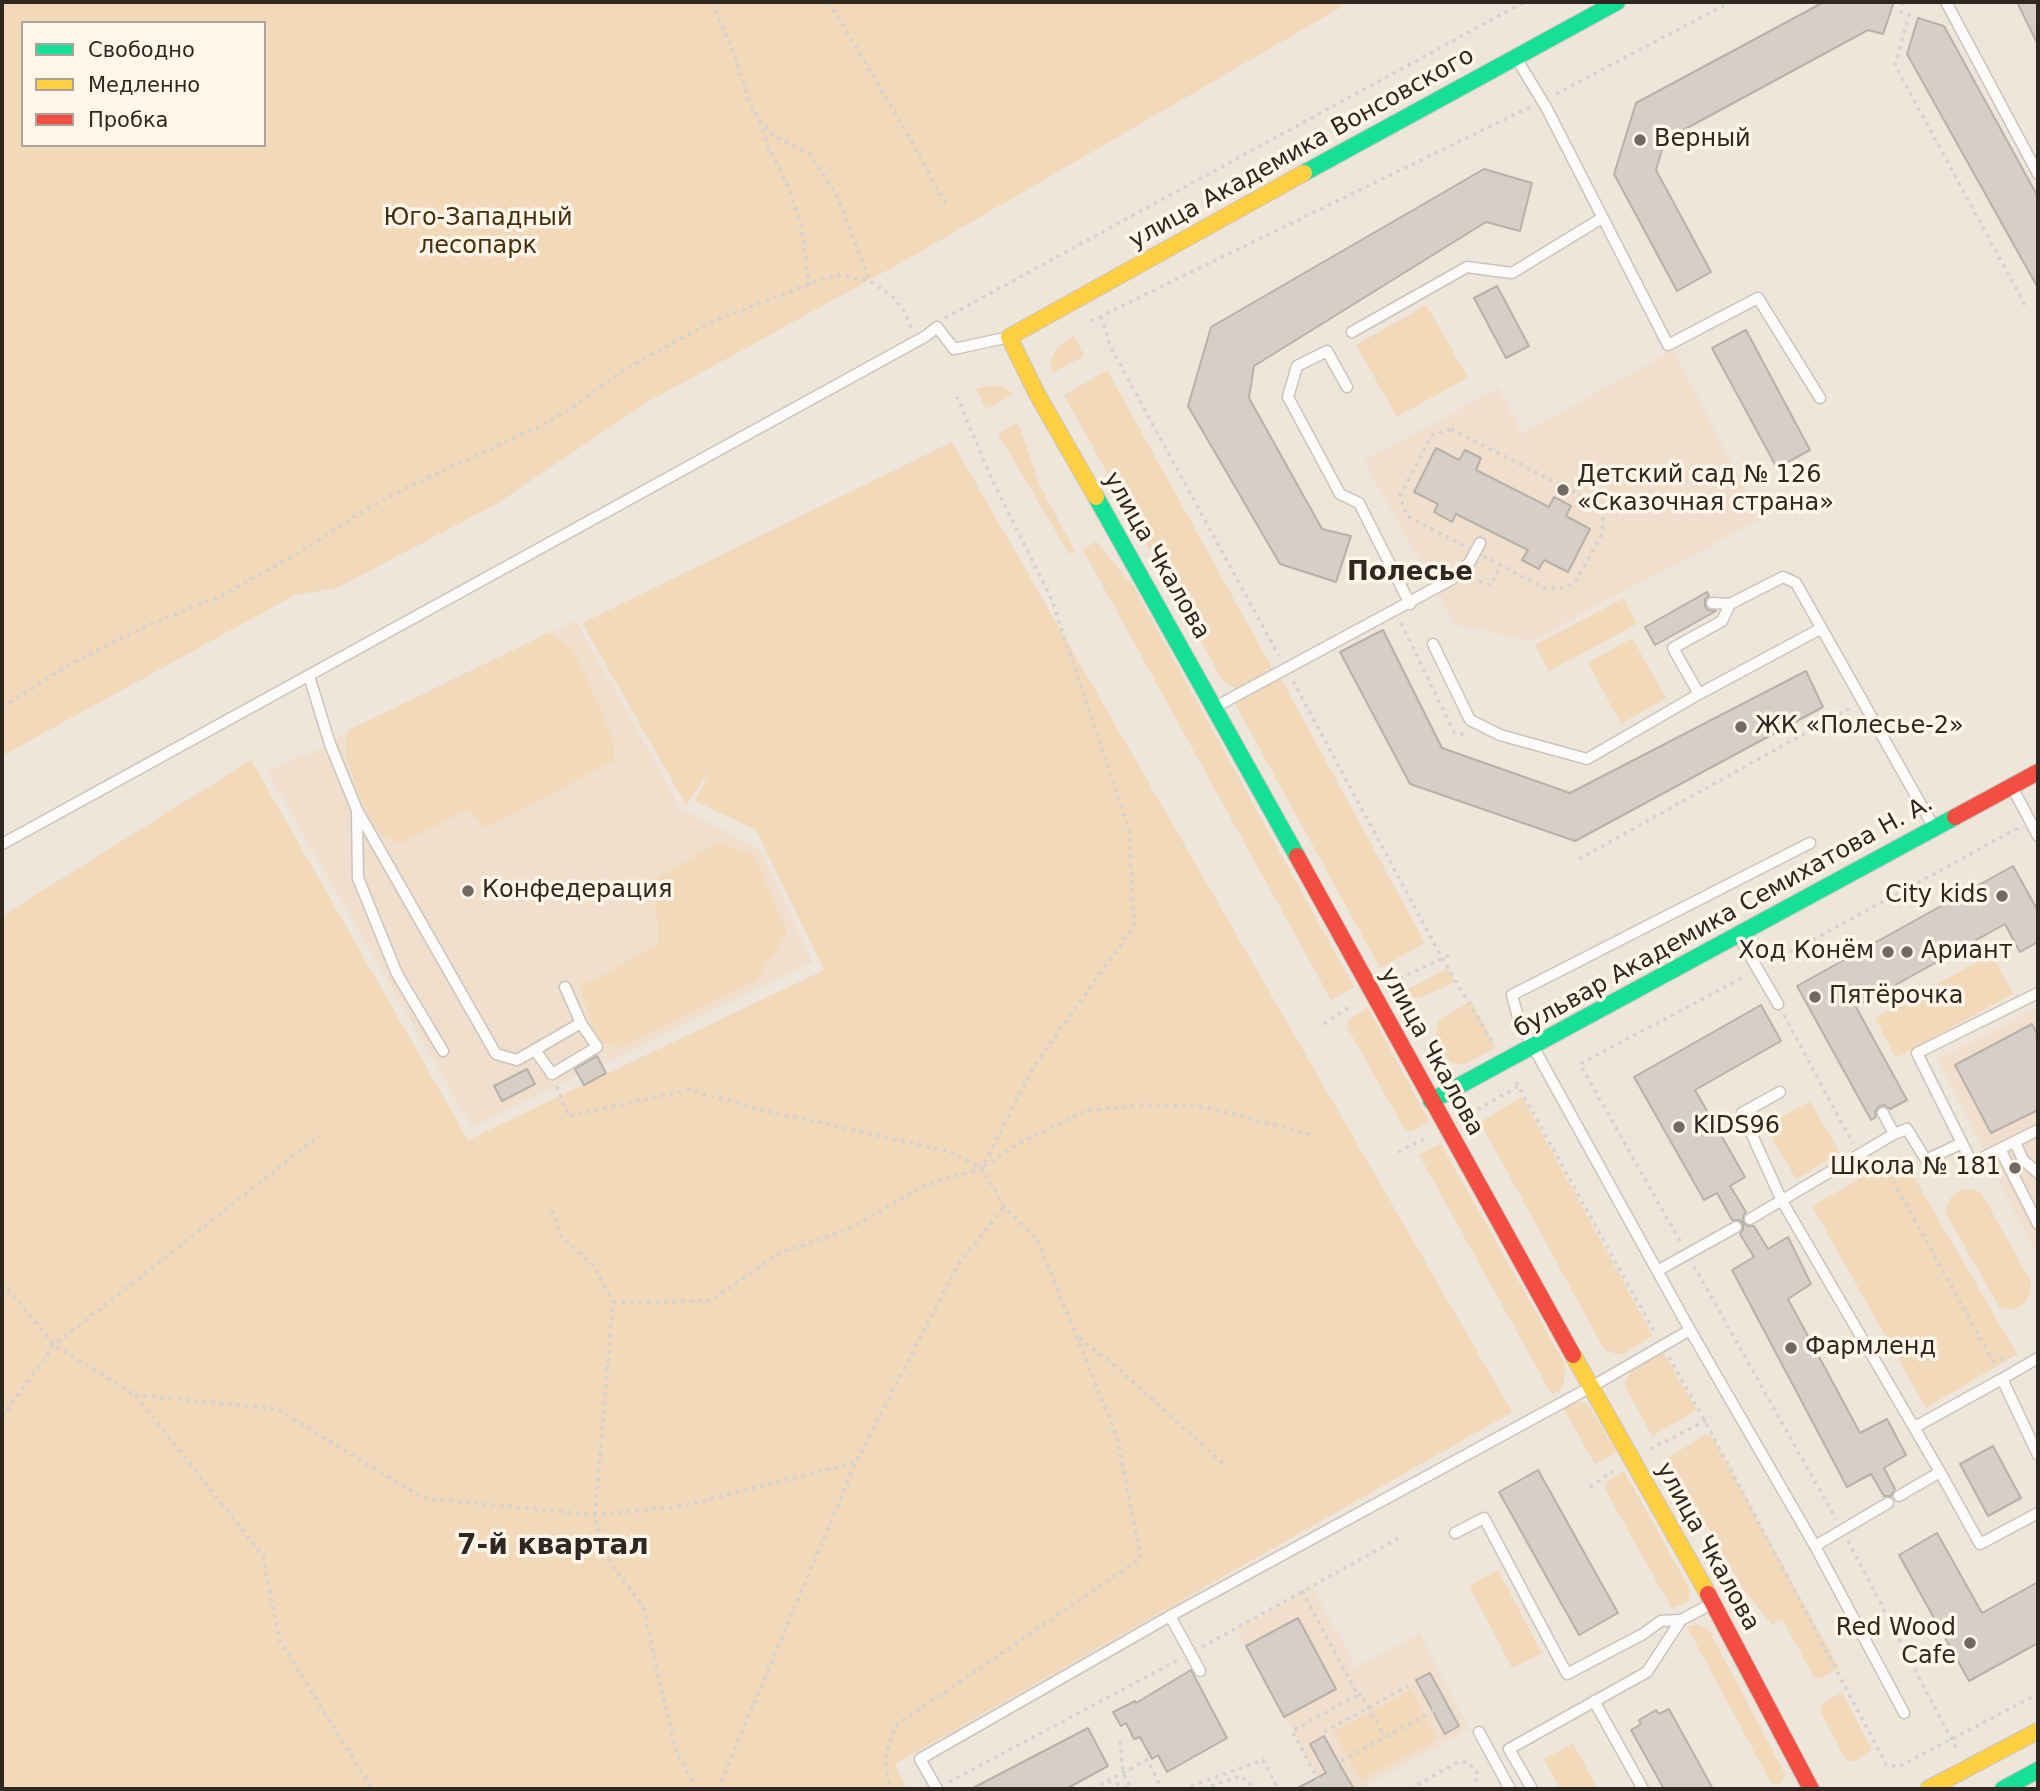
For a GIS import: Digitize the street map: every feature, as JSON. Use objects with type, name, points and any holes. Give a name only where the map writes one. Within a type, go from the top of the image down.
[{"type":"street","name":"улица Академика Вонсовского","points":[[1009,338],[1080,296],[1617,2]]},
{"type":"street","name":"улица Чкалова","points":[[1009,338],[1037,394],[1215,707],[1431,1101],[1713,1603],[1811,1789]]},
{"type":"street","name":"бульвар Академика Семихатова Н. А.","points":[[1431,1101],[2038,772]]},
{"type":"street","points":[[1928,1789],[2038,1731]]},
{"type":"street","points":[[2003,1789],[2038,1770]]},
{"type":"lane","points":[[1946,2],[2038,174]]},
{"type":"lane","points":[[1516,58],[1542,102],[1668,345],[1758,298],[1820,398]]},
{"type":"lane","points":[[1352,332],[1467,267],[1512,273],[1602,218]]},
{"type":"lane","points":[[2,844],[926,336],[937,327],[954,349],[1009,338]]},
{"type":"lane","points":[[1347,387],[1327,351],[1297,366],[1288,397],[1340,494],[1359,503],[1410,604]]},
{"type":"lane","points":[[1215,707],[1452,579],[1469,562],[1478,548]]},
{"type":"lane","points":[[1712,603],[1730,604],[1783,577],[1796,583],[1934,828]]},
{"type":"lane","points":[[1699,694],[1673,648],[1722,621],[1730,604]]},
{"type":"lane","points":[[1433,644],[1470,720],[1500,735],[1587,759],[1699,694],[1820,629]]},
{"type":"lane","points":[[309,676],[330,744],[357,810],[496,1054],[517,1060],[581,1023]]},
{"type":"lane","points":[[2012,787],[2038,836]]},
{"type":"lane","points":[[357,810],[358,878],[397,974],[443,1051]]},
{"type":"lane","points":[[1810,843],[1512,995],[1519,1021],[1690,1330],[1815,1546],[1904,1713]]},
{"type":"lane","points":[[1737,934],[1778,1004]]},
{"type":"lane","points":[[535,1050],[552,1074],[597,1047],[581,1023],[565,987]]},
{"type":"lane","points":[[2038,993],[1917,1053],[1972,1163],[2038,1130]]},
{"type":"lane","points":[[1780,1092],[1742,1113],[1783,1201],[1980,1544],[2038,1513]]},
{"type":"lane","points":[[1883,1113],[1894,1134]]},
{"type":"lane","points":[[1750,1219],[1859,1154],[1907,1129],[1926,1160],[1962,1143]]},
{"type":"lane","points":[[2015,1142],[2023,1160],[2038,1173]]},
{"type":"lane","points":[[2000,1149],[2038,1224]]},
{"type":"lane","points":[[1657,1271],[1737,1227]]},
{"type":"lane","points":[[940,1787],[920,1759],[1170,1616],[1591,1387],[1690,1330]]},
{"type":"lane","points":[[1915,1427],[2034,1360]]},
{"type":"lane","points":[[2002,1379],[2038,1455]]},
{"type":"lane","points":[[1899,1496],[1940,1472]]},
{"type":"lane","points":[[1815,1546],[1888,1503]]},
{"type":"lane","points":[[1455,1533],[1484,1518],[1567,1674],[1643,1634],[1661,1621],[1681,1620],[1713,1603]]},
{"type":"lane","points":[[1170,1616],[1200,1671]]},
{"type":"lane","points":[[1532,1789],[1509,1749],[1647,1672],[1681,1620]]},
{"type":"lane","points":[[1594,1701],[1643,1789]]},
{"type":"lane","points":[[1479,1732],[1510,1789]]},
{"type":"path","points":[[712,2],[735,56],[750,104],[774,136],[810,154],[825,175],[836,194],[870,281]]},
{"type":"path","points":[[829,2],[948,208]]},
{"type":"path","points":[[935,323],[1524,2]]},
{"type":"path","points":[[1091,321],[1542,102],[1730,2]]},
{"type":"path","points":[[1903,2],[1901,12],[1909,15],[1895,65],[2025,305]]},
{"type":"path","points":[[760,120],[802,229],[810,285]]},
{"type":"path","points":[[2,707],[72,663],[149,625],[225,594],[408,487],[540,426],[567,411],[624,370],[716,320],[839,275],[870,281],[892,297],[904,312],[913,332]]},
{"type":"path","points":[[957,397],[993,484],[1051,598],[1129,829],[1134,926],[1034,1066],[982,1168]]},
{"type":"path","points":[[1451,429],[1596,503],[1603,519],[1602,534],[1576,581],[1565,588],[1546,589],[1478,548],[1407,516],[1400,496],[1432,435],[1451,429]]},
{"type":"path","points":[[1579,859],[1863,701]]},
{"type":"path","points":[[1778,1004],[1859,1154],[1880,1156],[1993,1362],[2017,1354],[2034,1360]]},
{"type":"path","points":[[552,1074],[568,1116],[689,1090],[767,1111],[948,1150],[982,1168],[1003,1207],[1037,1239],[1117,1437],[1141,1558],[895,1726],[885,1759],[890,1789]]},
{"type":"path","points":[[613,1303],[710,1301],[780,1253],[847,1230],[921,1187],[982,1168],[1018,1144],[1085,1111],[1143,1105],[1204,1107],[1314,1135]]},
{"type":"path","points":[[2,1417],[54,1345],[319,1136]]},
{"type":"path","points":[[718,1789],[856,1462],[957,1266],[1003,1207]]},
{"type":"path","points":[[552,1210],[562,1238],[593,1265],[613,1303],[594,1515],[601,1551],[642,1606],[675,1749],[696,1789]]},
{"type":"path","points":[[2,1282],[54,1345],[135,1395],[263,1556],[279,1639],[372,1789]]},
{"type":"path","points":[[1078,1336],[1119,1369],[1226,1466]]},
{"type":"path","points":[[135,1395],[277,1409],[423,1498],[594,1515],[682,1506],[856,1462]]},
{"type":"path","points":[[940,1787],[1399,1538]]},
{"type":"path","points":[[1302,1591],[1358,1695]]},
{"type":"path","points":[[1324,1732],[1408,1686]]},
{"type":"path","points":[[1323,1789],[1292,1731],[1361,1693],[1385,1737]]},
{"type":"path","points":[[1898,1767],[2038,1695]]},
{"type":"path","points":[[1326,1769],[1446,1704]]},
{"type":"path","points":[[1120,1741],[1123,1773],[1133,1789]]},
{"type":"path","points":[[1093,1789],[1147,1760],[1162,1789]]},
{"type":"path","points":[[1183,1789],[1263,1760],[1278,1789]]},
{"type":"path","points":[[1410,1789],[1458,1762],[1465,1762],[1476,1770],[1478,1776],[1472,1789]]},
{"type":"path","points":[[1195,1783],[1201,1789],[1240,1776],[1250,1782],[1250,1789]]},
{"type":"path","points":[[1107,1782],[1133,1789]]},
{"type":"shaded area","name":"Детский сад № 126 «Сказочная страна»","points":[[1673,350],[1761,519],[1530,641],[1455,624],[1364,461],[1499,388],[1522,434]]},
{"type":"shaded area","points":[[575,620],[681,808],[759,849],[813,962],[472,1127],[267,771],[330,744],[347,731]]},
{"type":"shaded area","name":"Школа № 181","points":[[2038,1008],[2038,1257],[1937,1059]]},
{"type":"shaded area","points":[[1312,1587],[1356,1667],[1420,1633],[1469,1729],[1360,1789],[1324,1789],[1236,1629]]},
{"type":"green space","name":"Юго-Западный лесопарк","points":[[2,2],[1350,2],[913,256],[646,403],[498,503],[337,588],[295,595],[2,756]]},
{"type":"green space","points":[[1426,305],[1468,377],[1397,417],[1356,345]]},
{"type":"green space","points":[[1074,335],[1084,356],[1052,373],[1051,360],[1056,349]]},
{"type":"green space","points":[[1107,370],[1272,668],[1241,687],[1236,688],[1224,683],[1064,395]]},
{"type":"green space","points":[[993,385],[1007,389],[1013,395],[986,409],[976,389]]},
{"type":"green space","points":[[1018,422],[1040,486],[1075,551],[1069,554],[998,434]]},
{"type":"green space","points":[[952,442],[1512,1412],[895,1764],[907,1789],[2,1789],[2,916],[251,760],[468,1140],[824,970],[756,830],[695,801],[711,770],[686,805],[582,623]]},
{"type":"green space","points":[[1096,541],[1134,587],[1354,987],[1331,1000],[1083,550]]},
{"type":"green space","points":[[1624,598],[1637,624],[1549,671],[1535,645]]},
{"type":"green space","points":[[548,633],[574,650],[615,744],[614,761],[485,828],[468,809],[399,844],[379,834],[357,791],[346,753],[347,731]]},
{"type":"green space","points":[[1632,638],[1666,698],[1621,724],[1588,663]]},
{"type":"green space","points":[[1279,675],[1425,943],[1380,968],[1233,700]]},
{"type":"green space","points":[[718,843],[754,854],[787,933],[756,980],[618,1048],[597,1041],[580,987],[659,944],[655,900],[647,883]]},
{"type":"green space","points":[[1992,954],[2013,994],[1896,1058],[1875,1018]]},
{"type":"green space","points":[[1444,970],[1450,971],[1455,982],[1420,998],[1411,997],[1405,991]]},
{"type":"green space","points":[[1471,1001],[1496,1047],[1468,1063],[1459,1065],[1445,1057],[1436,1039],[1437,1024],[1441,1018]]},
{"type":"green space","points":[[1368,1008],[1429,1121],[1411,1132],[1405,1130],[1347,1027],[1349,1019]]},
{"type":"green space","points":[[1522,1097],[1653,1336],[1623,1354],[1604,1349],[1480,1122]]},
{"type":"green space","points":[[1810,1101],[1840,1153],[1796,1179],[1765,1127]]},
{"type":"green space","points":[[1441,1144],[1565,1364],[1561,1389],[1552,1395],[1419,1155]]},
{"type":"green space","points":[[1901,1155],[2017,1354],[1926,1408],[1812,1206]]},
{"type":"green space","points":[[1972,1189],[1981,1192],[2031,1282],[2031,1291],[2026,1302],[2010,1310],[1999,1307],[1945,1212],[1954,1194]]},
{"type":"green space","points":[[1662,1352],[1697,1410],[1652,1436],[1625,1382],[1631,1370]]},
{"type":"green space","points":[[1580,1402],[1588,1405],[1617,1452],[1595,1464],[1563,1408]]},
{"type":"green space","points":[[1706,1434],[1713,1438],[1839,1668],[1819,1679],[1814,1677],[1782,1619],[1772,1625],[1744,1590],[1668,1458]]},
{"type":"green space","points":[[1624,1471],[1688,1586],[1688,1601],[1672,1609],[1606,1491],[1606,1483]]},
{"type":"green space","points":[[1498,1570],[1542,1653],[1512,1668],[1469,1586]]},
{"type":"green space","points":[[1692,1625],[1709,1630],[1786,1776],[1780,1785],[1771,1783],[1687,1627]]},
{"type":"green space","points":[[1411,1690],[1437,1739],[1360,1781],[1334,1731]]},
{"type":"green space","points":[[1842,1692],[1872,1750],[1853,1762],[1846,1760],[1820,1711],[1822,1704]]},
{"type":"green space","points":[[1573,1743],[1598,1789],[1560,1789],[1544,1759]]},
{"type":"building","points":[[1824,2],[1894,2],[1883,34],[1868,30],[1665,140],[1656,170],[1711,272],[1677,291],[1614,174],[1636,103]]},
{"type":"building","points":[[2017,2],[2038,2],[2038,45]]},
{"type":"building","points":[[1918,18],[1944,26],[2038,197],[2038,288],[1907,54]]},
{"type":"building","points":[[1484,169],[1532,183],[1520,231],[1486,222],[1254,366],[1249,398],[1322,529],[1351,536],[1336,582],[1280,564],[1188,406],[1211,327]]},
{"type":"building","points":[[1497,286],[1529,346],[1506,358],[1474,298]]},
{"type":"building","points":[[1746,330],[1810,450],[1777,468],[1712,348]]},
{"type":"building","points":[[1436,448],[1459,460],[1465,450],[1481,458],[1476,470],[1549,507],[1554,497],[1571,506],[1566,516],[1590,529],[1568,572],[1544,560],[1539,569],[1522,560],[1528,550],[1456,514],[1452,522],[1434,512],[1438,504],[1414,492]]},
{"type":"building","points":[[1707,592],[1709,596],[1705,599],[1705,606],[1708,610],[1716,611],[1655,645],[1645,627]]},
{"type":"building","name":"ЖК «Полесье-2»","points":[[1383,630],[1442,748],[1570,793],[1806,671],[1823,707],[1575,841],[1410,784],[1340,652]]},
{"type":"building","points":[[2013,866],[2038,911],[2038,942],[2020,952],[2005,924],[1856,1007],[1907,1100],[1890,1109],[1884,1105],[1879,1106],[1875,1112],[1876,1117],[1871,1120],[1797,986]]},
{"type":"building","points":[[1761,1005],[1781,1041],[1695,1090],[1745,1177],[1730,1186],[1746,1212],[1743,1222],[1747,1226],[1754,1226],[1768,1249],[1788,1237],[1811,1284],[1788,1299],[1860,1433],[1887,1419],[1906,1455],[1884,1468],[1895,1489],[1891,1496],[1884,1496],[1871,1474],[1847,1487],[1732,1270],[1754,1257],[1740,1234],[1743,1224],[1739,1220],[1732,1220],[1717,1193],[1704,1200],[1634,1077]]},
{"type":"building","points":[[2032,1024],[2038,1036],[2038,1110],[1991,1133],[1955,1065]]},
{"type":"building","points":[[597,1056],[606,1073],[584,1085],[575,1069]]},
{"type":"building","points":[[527,1069],[535,1084],[502,1101],[494,1086]]},
{"type":"building","points":[[1993,1446],[2021,1498],[1988,1516],[1960,1464]]},
{"type":"building","points":[[1538,1470],[1618,1613],[1579,1635],[1499,1492]]},
{"type":"building","points":[[1937,1533],[1982,1613],[2038,1582],[2038,1643],[1969,1681],[1899,1555]]},
{"type":"building","points":[[1298,1618],[1336,1689],[1284,1717],[1246,1646]]},
{"type":"building","points":[[1191,1670],[1227,1738],[1167,1772],[1158,1755],[1152,1759],[1140,1737],[1134,1739],[1126,1723],[1121,1726],[1113,1712],[1135,1701],[1136,1703]]},
{"type":"building","points":[[1430,1673],[1459,1726],[1445,1734],[1416,1680]]},
{"type":"building","points":[[1669,1709],[1713,1789],[1664,1789],[1631,1730],[1641,1724],[1639,1720],[1656,1710],[1659,1714]]},
{"type":"building","points":[[1088,1728],[1108,1766],[1066,1789],[971,1789]]},
{"type":"building","points":[[1324,1736],[1354,1789],[1296,1789],[1326,1773],[1310,1744]]},
{"type":"traffic: fast","points":[[1304,173],[1617,2]]},
{"type":"traffic: fast","points":[[1096,497],[1297,856]]},
{"type":"traffic: fast","points":[[1431,1101],[1955,817]]},
{"type":"traffic: fast","points":[[2003,1789],[2038,1770]]},
{"type":"traffic: slow","points":[[1096,497],[1037,394],[1009,337],[1304,173]]},
{"type":"traffic: slow","points":[[1573,1355],[1708,1594]]},
{"type":"traffic: slow","points":[[1928,1789],[2038,1731]]},
{"type":"traffic: jam","points":[[1955,817],[2038,772]]},
{"type":"traffic: jam","points":[[1297,856],[1573,1355]]},
{"type":"traffic: jam","points":[[1708,1594],[1811,1789]]},
{"type":"place","name":"Верный","points":[[1640,140]]},
{"type":"place","name":"Детский сад № 126 «Сказочная страна»","points":[[1563,490]]},
{"type":"place","name":"ЖК «Полесье-2»","points":[[1741,727]]},
{"type":"place","name":"Конфедерация","points":[[468,891]]},
{"type":"place","name":"City kids","points":[[2002,896]]},
{"type":"place","name":"Ход Конём","points":[[1888,952]]},
{"type":"place","name":"Ариант","points":[[1907,952]]},
{"type":"place","name":"Пятёрочка","points":[[1815,997]]},
{"type":"place","name":"KIDS96","points":[[1679,1127]]},
{"type":"place","name":"Школа № 181","points":[[2015,1168]]},
{"type":"place","name":"Фармленд","points":[[1791,1348]]},
{"type":"place","name":"Red Wood Cafe","points":[[1970,1643]]},
{"type":"district","name":"Полесье","points":[[1410,573]]},
{"type":"district","name":"7-й квартал","points":[[553,1547]]}]
